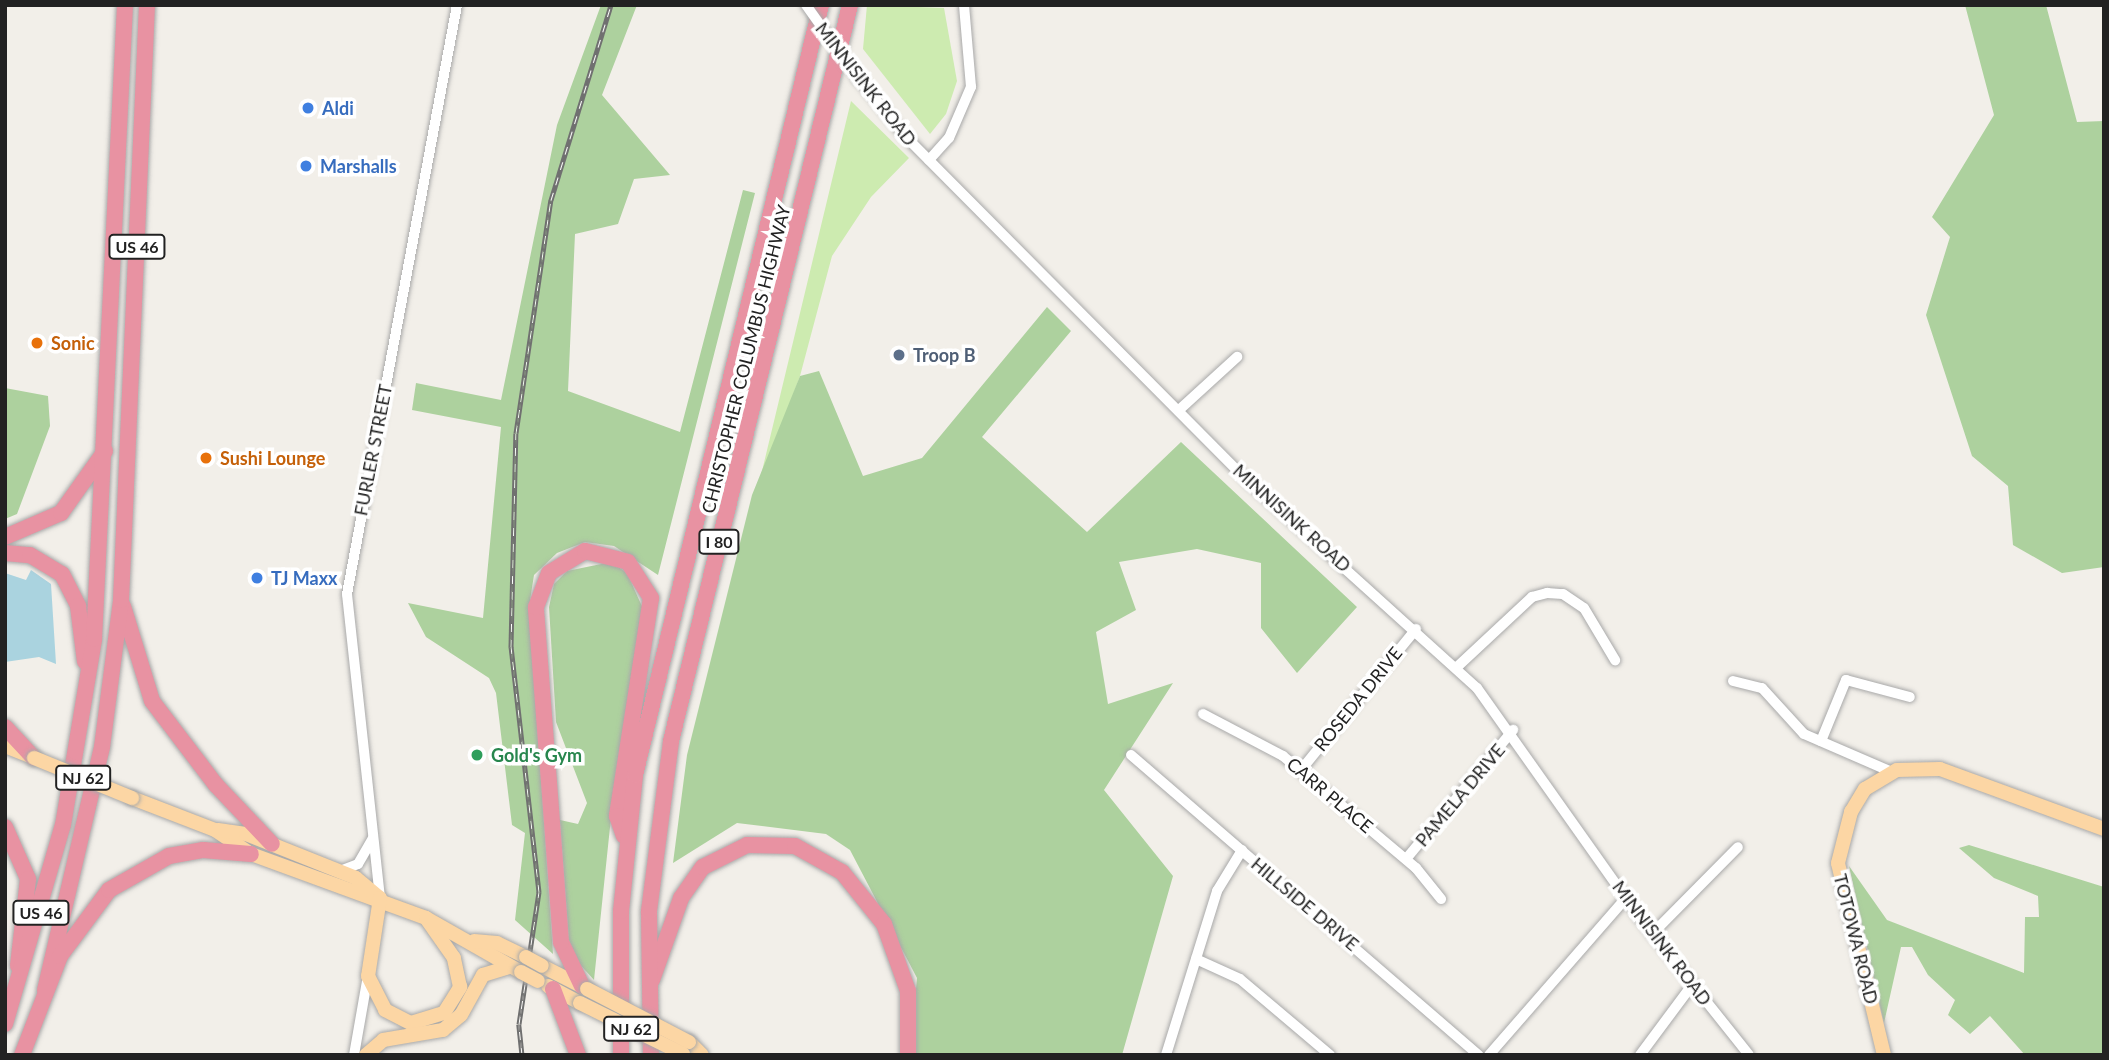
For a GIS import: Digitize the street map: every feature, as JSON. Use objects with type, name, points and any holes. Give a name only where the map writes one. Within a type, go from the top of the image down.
[{"type":"highway","name":"US 46","points":[[5,1024],[61,836],[87,692],[106,449],[125,5]]},
{"type":"highway","name":"US 46","points":[[22,1055],[45,990],[99,759],[121,600],[148,5]]},
{"type":"highway","name":"CHRISTOPHER COLUMBUS HIGHWAY","points":[[621,1055],[619,959],[626,842],[656,679],[796,125],[821,5]]},
{"type":"highway","name":"CHRISTOPHER COLUMBUS HIGHWAY","points":[[651,1055],[648,994],[652,869],[671,741],[850,5]]},
{"type":"highway","points":[[5,537],[61,513],[106,449]]},
{"type":"highway","points":[[583,993],[561,942],[536,607],[549,573],[585,551],[628,562],[651,598],[617,816],[626,842]]},
{"type":"highway","points":[[5,553],[40,558],[68,582],[80,618],[87,692]]},
{"type":"highway","points":[[121,600],[152,701],[216,785],[272,844]]},
{"type":"highway","points":[[5,727],[34,758]]},
{"type":"highway","points":[[5,827],[22,858],[29,898],[13,1000]]},
{"type":"highway","points":[[648,994],[671,921],[695,876],[747,845],[795,846],[842,872],[884,924],[908,991],[908,1055]]},
{"type":"highway","points":[[45,990],[77,928],[137,869],[185,852],[251,854]]},
{"type":"highway","points":[[553,989],[578,1055]]},
{"type":"main road","name":"NJ 62","points":[[5,746],[215,830],[272,844],[338,872],[380,898],[474,941],[516,970],[553,989],[583,993]]},
{"type":"main road","points":[[1892,772],[1923,767],[1956,772],[2104,829]]},
{"type":"main road","name":"TOTOWA ROAD","points":[[1884,1055],[1838,855],[1857,799],[1892,772]]},
{"type":"main road","name":"NJ 62","points":[[215,830],[251,854],[349,894],[380,898]]},
{"type":"main road","points":[[380,898],[368,976],[382,1006],[401,1021],[426,1023],[451,1006],[459,970],[426,918]]},
{"type":"main road","name":"NJ 62","points":[[474,941],[497,943],[526,957],[583,993],[686,1050],[702,1055]]},
{"type":"main road","points":[[366,1055],[383,1040],[443,1030],[461,1015],[483,975],[516,970]]},
{"type":"street","name":"FURLER STREET","points":[[380,898],[348,594],[457,5]]},
{"type":"street","name":"MINNISINK ROAD","points":[[806,5],[858,78],[929,160],[1281,512],[1457,667],[1513,730],[1652,934],[1748,1055]]},
{"type":"street","points":[[929,160],[954,130],[971,87],[964,5]]},
{"type":"street","points":[[1179,410],[1237,357]]},
{"type":"street","points":[[1457,667],[1532,597],[1547,593],[1563,594],[1584,608],[1615,660]]},
{"type":"street","name":"ROSEDA DRIVE","points":[[1301,770],[1416,629]]},
{"type":"street","points":[[1821,741],[1846,680],[1910,697]]},
{"type":"street","points":[[1733,681],[1762,688],[1797,727],[1821,741],[1892,772]]},
{"type":"street","name":"CARR PLACE","points":[[1203,714],[1257,739],[1301,770],[1406,859],[1441,898]]},
{"type":"street","name":"PAMELA DRIVE","points":[[1406,859],[1513,730]]},
{"type":"street","name":"HILLSIDE DRIVE","points":[[1130,755],[1478,1055]]},
{"type":"street","points":[[338,872],[358,864],[373,838]]},
{"type":"street","points":[[1652,934],[1738,847]]},
{"type":"street","points":[[1166,1055],[1217,891],[1242,850]]},
{"type":"street","points":[[1489,1055],[1626,898]]},
{"type":"street","points":[[1196,960],[1240,979],[1330,1055]]},
{"type":"street","points":[[354,1055],[368,976]]},
{"type":"street","points":[[1640,1055],[1692,985]]},
{"type":"green space","points":[[601,5],[637,5],[602,95],[670,175],[634,179],[618,224],[575,234],[568,391],[680,432],[743,190],[755,193],[658,575],[614,546],[585,542],[557,553],[534,575],[529,607],[553,954],[515,920],[525,833],[512,825],[496,693],[489,678],[426,637],[408,603],[483,618],[501,427],[412,410],[416,383],[501,400],[557,125]]},
{"type":"green space","points":[[867,5],[944,8],[957,81],[946,114],[930,134],[863,49]]},
{"type":"green space","points":[[1965,5],[2046,5],[2077,122],[2104,121],[2104,567],[2062,573],[2013,545],[2008,486],[1972,456],[1926,315],[1950,237],[1932,217],[1994,115]]},
{"type":"green space","points":[[851,101],[909,158],[871,197],[832,256],[800,376],[756,496]]},
{"type":"green space","points":[[1047,307],[1071,331],[982,437],[1087,532],[1181,442],[1357,607],[1297,673],[1261,628],[1261,563],[1197,549],[1119,562],[1136,610],[1096,632],[1108,704],[1173,683],[1104,790],[1173,876],[1122,1055],[910,1055],[917,978],[850,850],[826,834],[737,823],[673,863],[687,755],[752,495],[800,376],[819,371],[863,476],[922,458]]},
{"type":"green space","points":[[5,388],[48,396],[50,426],[17,514],[5,519]]},
{"type":"green space","points":[[611,562],[627,573],[645,613],[614,789],[594,980],[575,959],[569,940],[560,820],[578,824],[587,803],[556,722],[549,607],[554,584],[567,571]]},
{"type":"green space","points":[[1969,845],[2104,887],[2104,1055],[2025,1055],[1990,1016],[1970,1034],[1948,1015],[1955,1000],[1928,975],[1912,947],[1901,947],[1884,1023],[1849,866],[1887,920],[2024,973],[2025,917],[2039,917],[2038,896],[1994,878],[1959,848]]},
{"type":"water","points":[[31,570],[51,584],[56,664],[39,657],[5,662],[5,573],[26,580]]},
{"type":"railway","points":[[522,1055],[519,1024],[539,892],[511,647],[516,433],[551,200],[611,5]]},
{"type":"place","name":"Aldi","points":[[308,108]]},
{"type":"place","name":"Marshalls","points":[[306,166]]},
{"type":"place","name":"Sonic","points":[[37,343]]},
{"type":"place","name":"Troop B","points":[[899,355]]},
{"type":"place","name":"Sushi Lounge","points":[[206,458]]},
{"type":"place","name":"TJ Maxx","points":[[257,578]]},
{"type":"place","name":"Gold's Gym","points":[[477,755]]}]
